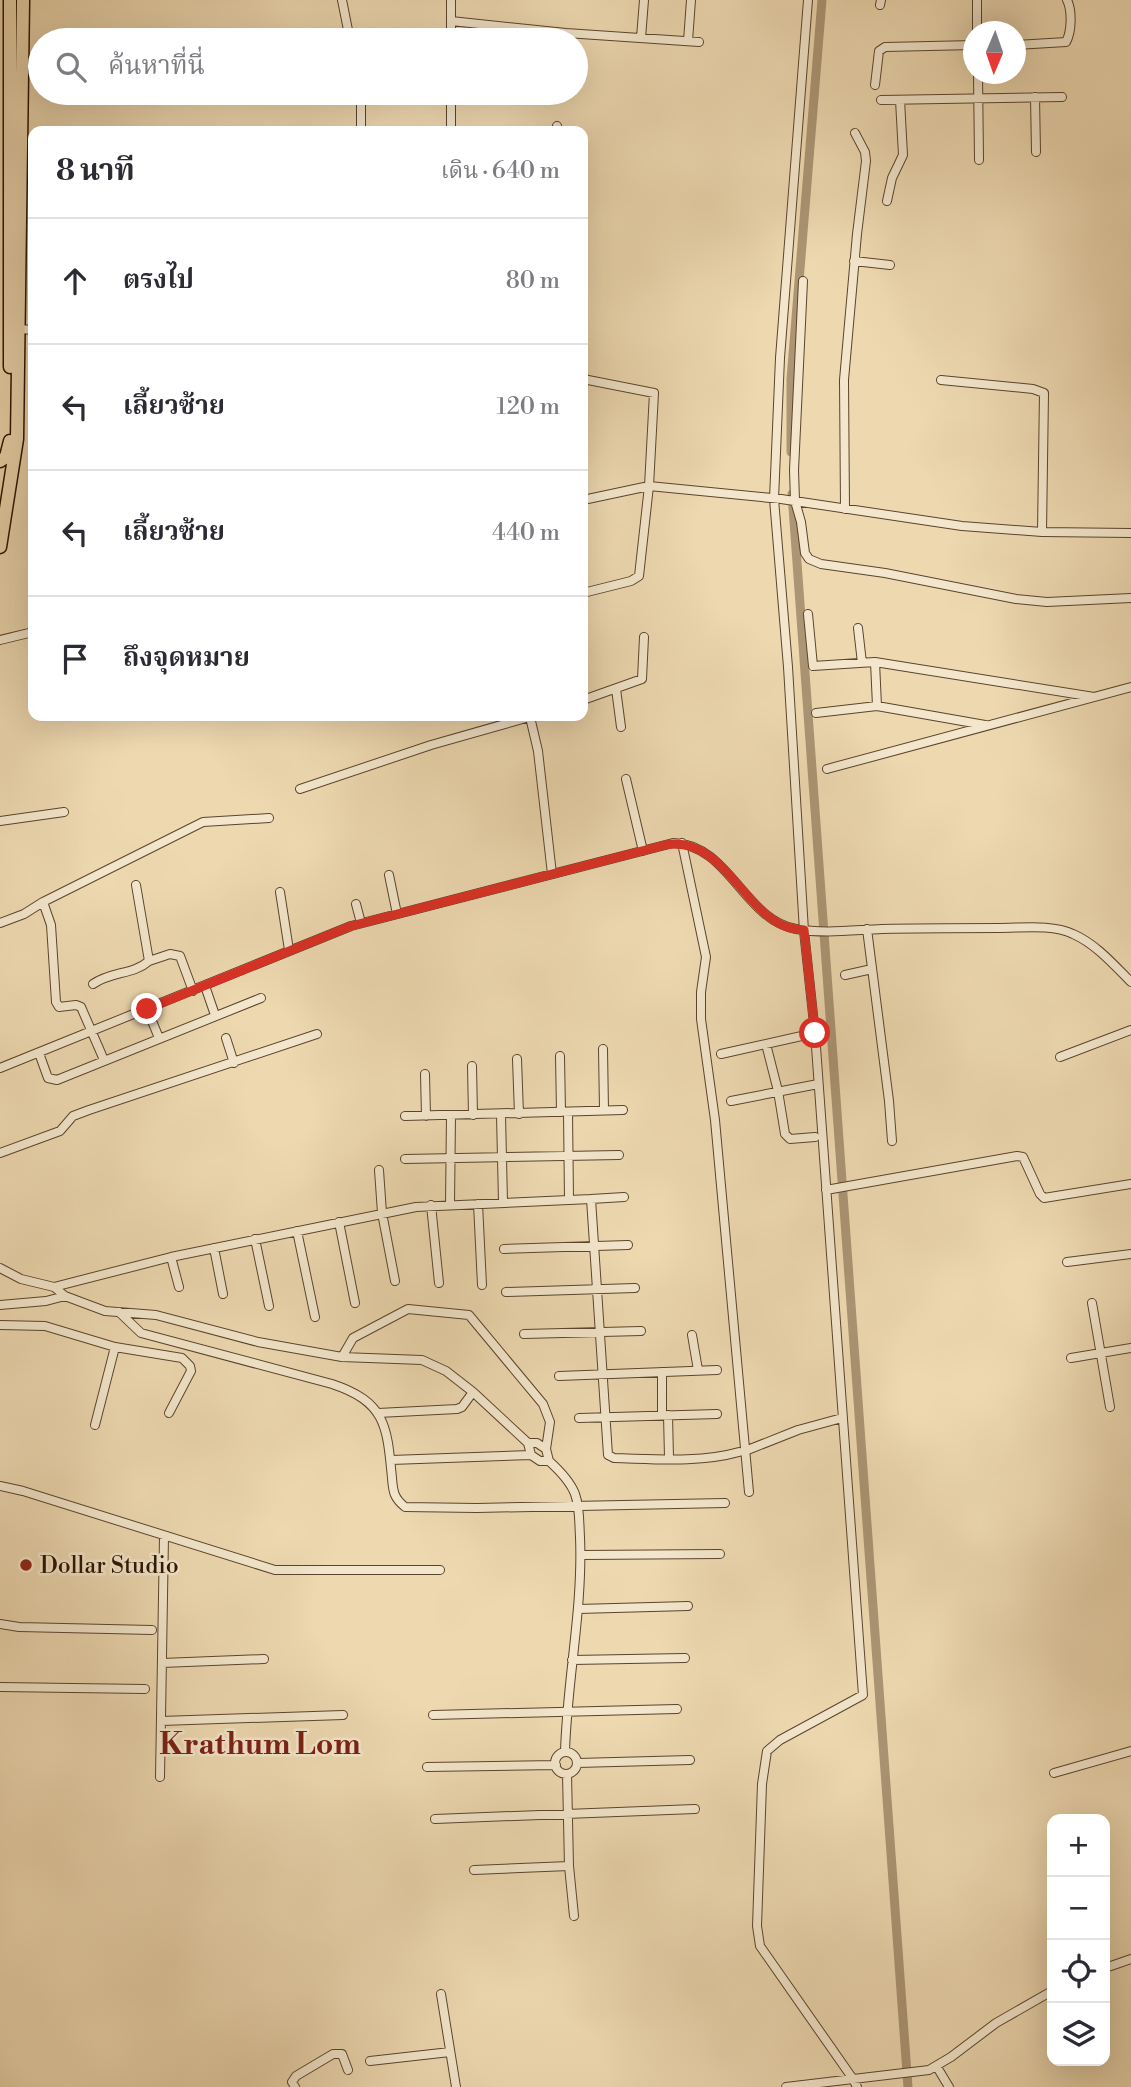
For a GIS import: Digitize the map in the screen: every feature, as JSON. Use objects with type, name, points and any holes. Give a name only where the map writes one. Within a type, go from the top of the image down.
[{"type":"main road","points":[[0,461],[6,457],[10,445],[10,0]]},
{"type":"main road","points":[[0,547],[17,439],[23,0]]},
{"type":"street","points":[[342,0],[348,28]]},
{"type":"street","points":[[451,0],[451,28]]},
{"type":"street","points":[[641,38],[644,0]]},
{"type":"street","points":[[688,41],[691,0]]},
{"type":"street","points":[[808,0],[780,358],[777,499],[804,930],[818,1084],[834,1189],[842,1418],[863,1695],[780,1740],[767,1751],[762,1784],[757,1926],[760,1946],[855,2083]]},
{"type":"street","points":[[977,0],[977,21]]},
{"type":"street","points":[[1026,44],[1066,42],[1069,38],[1068,0]]},
{"type":"street","points":[[451,21],[518,28]]},
{"type":"street","points":[[588,34],[699,42]]},
{"type":"street","points":[[875,85],[879,51],[885,47],[963,45]]},
{"type":"street","points":[[978,84],[979,159]]},
{"type":"street","points":[[881,100],[1062,96]]},
{"type":"street","points":[[1035,97],[1036,152]]},
{"type":"street","points":[[887,201],[890,185],[903,155],[900,100]]},
{"type":"street","points":[[361,105],[361,126]]},
{"type":"street","points":[[451,105],[451,126]]},
{"type":"street","points":[[845,509],[844,380],[866,162],[865,152],[855,133]]},
{"type":"street","points":[[854,261],[890,265]]},
{"type":"street","points":[[803,281],[794,501],[802,522],[805,553],[809,559],[821,564],[885,573],[1016,599],[1047,602],[1131,598]]},
{"type":"street","points":[[19,329],[28,330]]},
{"type":"street","points":[[588,380],[654,393],[649,486],[639,576],[632,581],[588,592]]},
{"type":"street","points":[[942,380],[1034,389],[1044,393],[1042,532]]},
{"type":"street","points":[[588,499],[649,486],[794,501],[962,526],[1042,532],[1131,533]]},
{"type":"street","points":[[808,614],[813,666],[875,662],[1094,697]]},
{"type":"street","points":[[858,628],[862,663]]},
{"type":"street","points":[[0,640],[28,633]]},
{"type":"street","points":[[588,698],[642,679],[643,637]]},
{"type":"street","points":[[875,662],[877,706]]},
{"type":"street","points":[[827,769],[1131,687]]},
{"type":"street","points":[[616,689],[621,727]]},
{"type":"street","points":[[816,713],[877,706],[988,726]]},
{"type":"street","points":[[300,789],[431,745],[515,721]]},
{"type":"street","points":[[533,721],[552,874]]},
{"type":"street","points":[[626,779],[643,851]]},
{"type":"street","points":[[0,821],[64,812]]},
{"type":"street","points":[[0,923],[24,914],[203,822],[269,818]]},
{"type":"street","points":[[682,843],[706,957],[701,992],[701,1019],[715,1120],[742,1452],[748,1492]]},
{"type":"street","points":[[0,1068],[361,923],[665,845],[682,843],[695,847],[712,858],[774,920],[792,929],[1059,930],[1074,934],[1096,949],[1130,979]]},
{"type":"street","points":[[390,875],[397,914]]},
{"type":"street","points":[[136,885],[149,961]]},
{"type":"street","points":[[280,892],[289,950]]},
{"type":"street","points":[[43,902],[51,925],[56,1002],[62,1007],[79,1005],[104,1060]]},
{"type":"street","points":[[356,904],[361,923]]},
{"type":"street","points":[[867,929],[892,1141]]},
{"type":"street","points":[[93,984],[104,976],[140,968],[149,961],[170,954],[180,956],[193,991]]},
{"type":"street","points":[[845,975],[872,969]]},
{"type":"street","points":[[205,986],[215,1015]]},
{"type":"street","points":[[39,1053],[46,1075],[52,1080],[261,998]]},
{"type":"street","points":[[147,1009],[159,1038]]},
{"type":"street","points":[[1059,1057],[1131,1030]]},
{"type":"street","points":[[721,1054],[815,1033]]},
{"type":"street","points":[[0,1153],[60,1131],[73,1116],[317,1034]]},
{"type":"street","points":[[226,1038],[234,1063]]},
{"type":"street","points":[[766,1044],[785,1134],[790,1139],[815,1137]]},
{"type":"street","points":[[603,1049],[604,1110]]},
{"type":"street","points":[[560,1056],[569,1200]]},
{"type":"street","points":[[517,1059],[519,1114]]},
{"type":"street","points":[[472,1066],[473,1115]]},
{"type":"street","points":[[425,1074],[426,1116]]},
{"type":"street","points":[[731,1101],[818,1084]]},
{"type":"street","points":[[405,1116],[623,1110]]},
{"type":"street","points":[[450,1204],[451,1115]]},
{"type":"street","points":[[501,1115],[503,1202]]},
{"type":"street","points":[[405,1159],[619,1155]]},
{"type":"street","points":[[834,1189],[1017,1156],[1023,1157],[1027,1163],[1044,1198],[1131,1184]]},
{"type":"street","points":[[379,1170],[382,1213],[395,1281]]},
{"type":"street","points":[[54,1287],[171,1257],[431,1205],[624,1197]]},
{"type":"street","points":[[591,1199],[608,1455],[716,1457],[742,1452],[798,1430],[842,1418]]},
{"type":"street","points":[[478,1204],[482,1285]]},
{"type":"street","points":[[431,1205],[439,1283]]},
{"type":"street","points":[[338,1222],[355,1303]]},
{"type":"street","points":[[297,1231],[315,1317]]},
{"type":"street","points":[[255,1239],[269,1306]]},
{"type":"street","points":[[503,1249],[628,1245]]},
{"type":"street","points":[[214,1248],[223,1294]]},
{"type":"street","points":[[1068,1262],[1131,1254]]},
{"type":"street","points":[[171,1257],[179,1287]]},
{"type":"street","points":[[0,1268],[21,1279],[54,1287],[65,1296],[89,1307],[156,1315],[258,1342],[342,1357],[422,1360],[446,1371],[473,1392],[528,1443],[537,1443],[546,1449]]},
{"type":"street","points":[[506,1292],[635,1288]]},
{"type":"street","points":[[0,1305],[46,1301],[65,1296]]},
{"type":"street","points":[[1092,1303],[1110,1407]]},
{"type":"street","points":[[342,1357],[353,1338],[408,1309],[469,1315],[477,1321],[543,1404],[550,1422],[546,1449],[548,1461],[569,1483],[579,1505],[581,1555],[578,1609],[566,1712],[565,1752]]},
{"type":"street","points":[[119,1312],[141,1333],[355,1391],[373,1405],[378,1413],[387,1435],[394,1495],[405,1507],[725,1503]]},
{"type":"street","points":[[0,1325],[45,1326],[115,1347],[188,1362],[191,1371],[189,1377],[169,1413]]},
{"type":"street","points":[[524,1334],[641,1331]]},
{"type":"street","points":[[692,1335],[698,1370]]},
{"type":"street","points":[[95,1425],[115,1347]]},
{"type":"street","points":[[1071,1358],[1131,1348]]},
{"type":"street","points":[[559,1376],[717,1370]]},
{"type":"street","points":[[662,1372],[669,1458]]},
{"type":"street","points":[[378,1413],[457,1409],[462,1407],[473,1392]]},
{"type":"street","points":[[579,1418],[717,1414]]},
{"type":"street","points":[[528,1443],[531,1455],[540,1461],[548,1461]]},
{"type":"street","points":[[391,1461],[531,1455]]},
{"type":"street","points":[[0,1486],[275,1570],[440,1570]]},
{"type":"street","points":[[160,1777],[164,1536]]},
{"type":"street","points":[[581,1555],[720,1554]]},
{"type":"street","points":[[578,1609],[688,1606]]},
{"type":"street","points":[[0,1624],[19,1627],[152,1630]]},
{"type":"street","points":[[572,1660],[685,1658]]},
{"type":"street","points":[[162,1662],[264,1659]]},
{"type":"street","points":[[0,1687],[145,1689]]},
{"type":"street","points":[[433,1715],[677,1709]]},
{"type":"street","points":[[161,1721],[343,1715]]},
{"type":"street","points":[[565,1752],[574,1755],[577,1763],[576,1768],[567,1774],[556,1765],[558,1756],[565,1752]]},
{"type":"street","points":[[1054,1773],[1131,1752]]},
{"type":"street","points":[[577,1763],[690,1760]]},
{"type":"street","points":[[427,1767],[556,1765]]},
{"type":"street","points":[[567,1774],[569,1867],[574,1916]]},
{"type":"street","points":[[435,1819],[695,1809]]},
{"type":"street","points":[[474,1870],[569,1867]]},
{"type":"street","points":[[1110,1966],[1131,1959]]},
{"type":"street","points":[[441,1994],[456,2087]]},
{"type":"street","points":[[786,2087],[855,2083],[937,2067],[996,2023],[1047,1994]]},
{"type":"street","points":[[370,2062],[450,2052]]},
{"type":"street","points":[[295,2087],[292,2082],[296,2076],[334,2054],[342,2054],[348,2070]]},
{"type":"street","points":[[937,2067],[949,2087]]},
{"type":"waterway","points":[[791,452],[791,379],[822,0]]},
{"type":"waterway","points":[[792,494],[908,2087]]},
{"type":"place","name":"Dollar Studio","points":[[26,1565]]},
{"type":"district","name":"Krathum Lom","points":[[260,1744]]},
{"type":"route","points":[[147,1009],[361,923],[673,843],[682,843],[695,847],[712,858],[766,915],[792,929],[804,930],[815,1033]]}]
